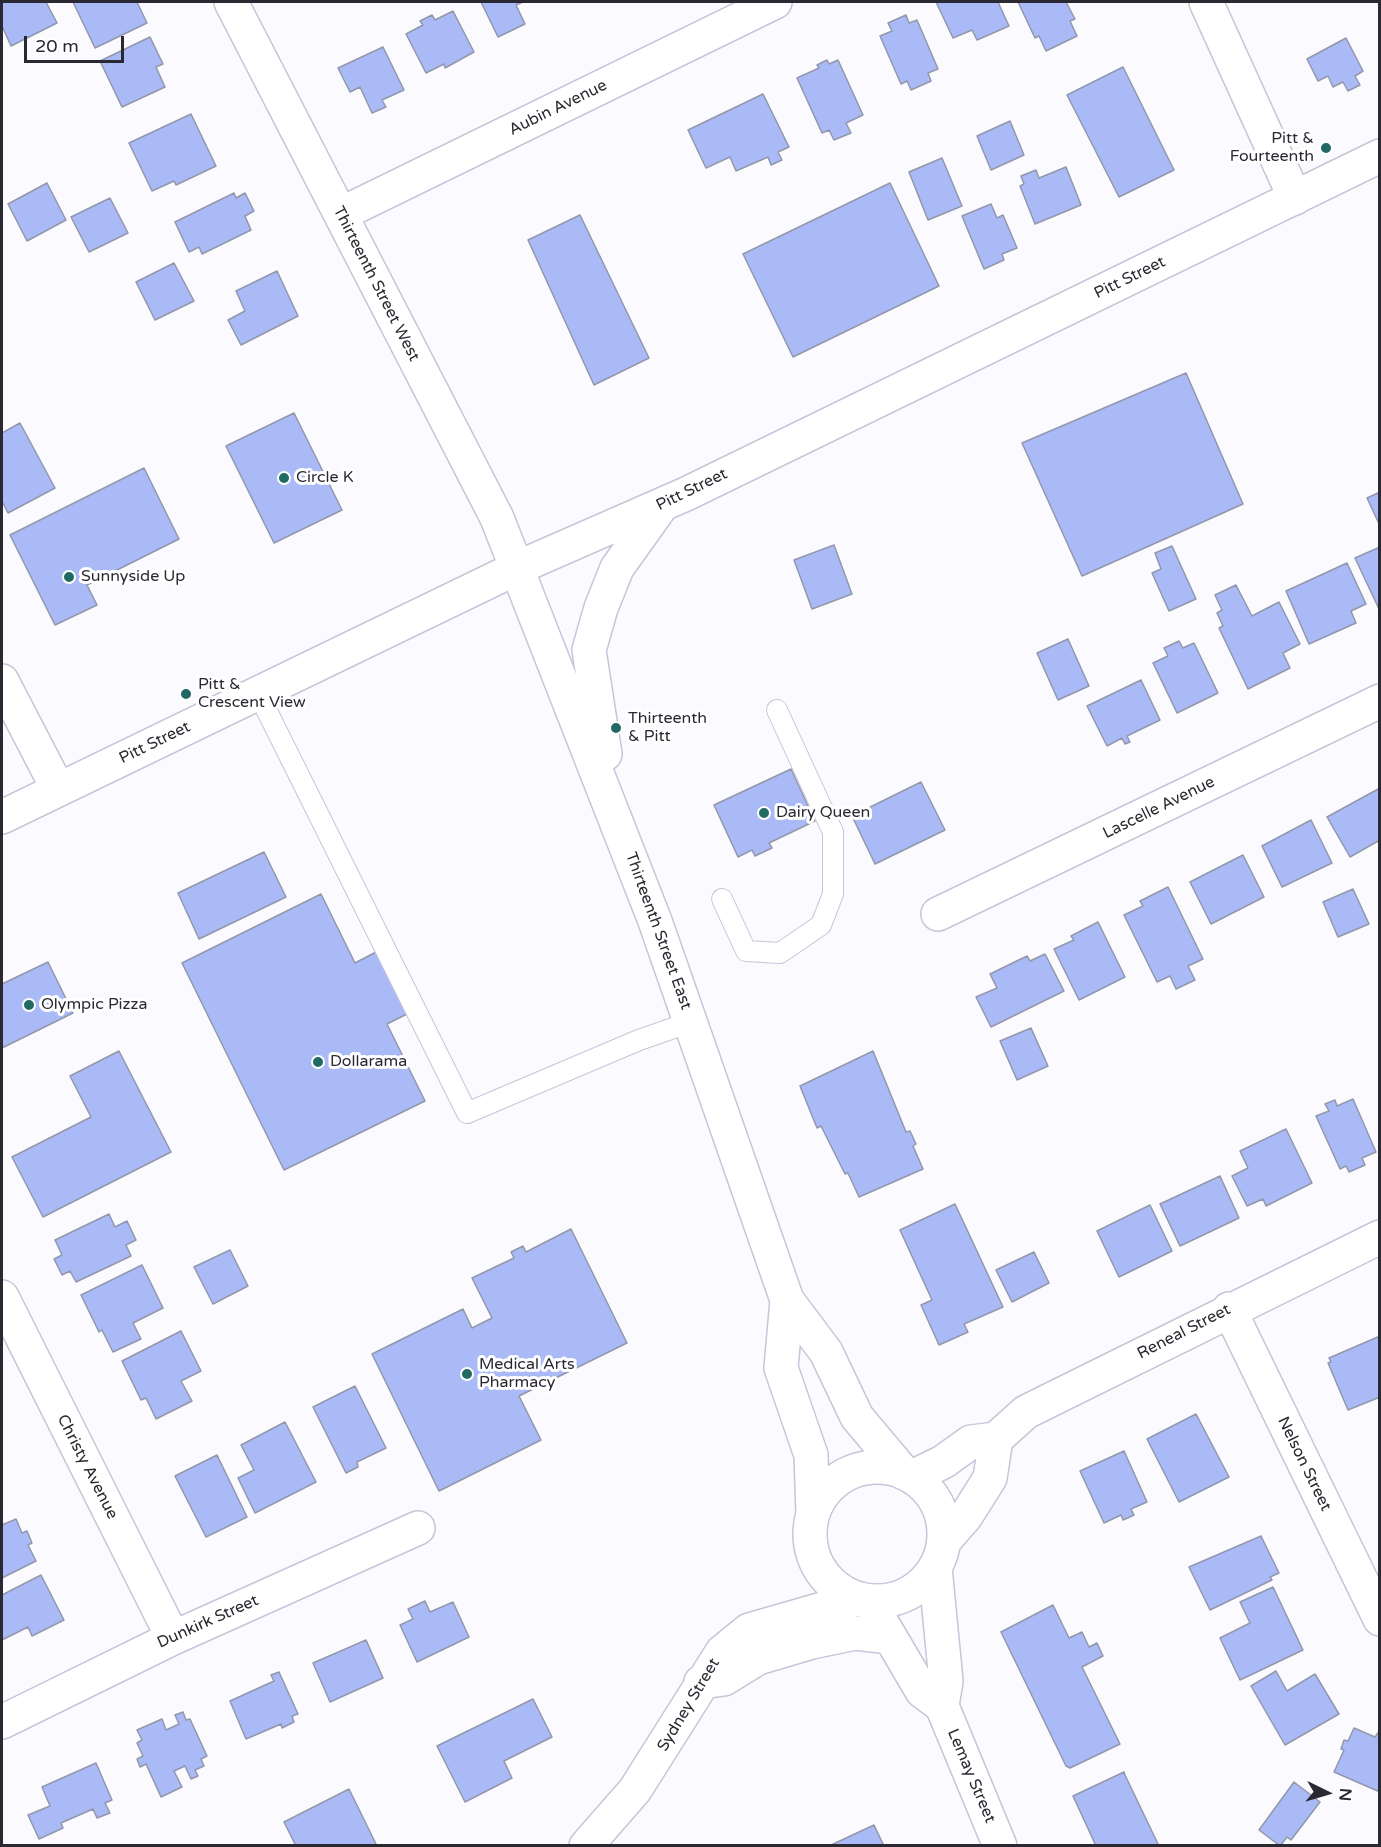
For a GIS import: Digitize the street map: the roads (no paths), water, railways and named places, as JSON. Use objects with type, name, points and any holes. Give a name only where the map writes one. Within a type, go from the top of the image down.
[{"type":"street","name":"Thirteenth Street West","points":[[231,2],[483,489],[517,568]]},
{"type":"street","name":"Aubin Avenue","points":[[340,214],[776,2]]},
{"type":"street","points":[[1206,2],[1296,198]]},
{"type":"street","name":"Pitt Street","points":[[2,817],[517,568],[662,505],[1380,156]]},
{"type":"street","points":[[615,812],[589,650],[600,608],[617,568],[662,505]]},
{"type":"street","name":"Thirteenth Street East","points":[[517,568],[615,812],[691,1022],[787,1300],[826,1352],[857,1417],[908,1475]]},
{"type":"street","points":[[2,681],[58,789]]},
{"type":"street","name":"Lascelle Avenue","points":[[938,914],[1380,701]]},
{"type":"street","name":"Reneal Street","points":[[996,1439],[1026,1412],[1229,1309],[1380,1237]]},
{"type":"street","name":"Christy Avenue","points":[[2,1297],[173,1638]]},
{"type":"street","name":"Thirteenth Street East","points":[[787,1300],[781,1368],[811,1455],[813,1514]]},
{"type":"street","name":"Nelson Street","points":[[1229,1309],[1380,1619]]},
{"type":"street","points":[[908,1475],[943,1462],[971,1442],[996,1439],[990,1478],[917,1588],[905,1596],[891,1600],[863,1600],[838,1589],[819,1569],[810,1542],[813,1514],[827,1490],[849,1473],[877,1467],[908,1475],[935,1500],[940,1513],[939,1554]]},
{"type":"street","name":"Dunkirk Street","points":[[2,1722],[173,1638],[418,1528]]},
{"type":"street","name":"Lemay Street","points":[[939,1554],[946,1681],[942,1706]]},
{"type":"street","name":"Lemay Street","points":[[863,1600],[890,1637],[922,1691],[942,1706],[1000,1845]]},
{"type":"street","name":"Sydney Street","points":[[586,1845],[635,1790],[722,1652],[749,1630],[863,1600]]},
{"type":"street","points":[[701,1682],[724,1679],[758,1659],[812,1642],[855,1634],[890,1637]]},
{"type":"lane","points":[[258,693],[467,1113],[639,1040],[691,1022]]},
{"type":"lane","points":[[722,899],[746,951],[780,953],[821,925],[833,894],[833,832],[777,710]]},
{"type":"place","name":"Pitt & Fourteenth","points":[[1326,148]]},
{"type":"place","name":"Circle K","points":[[284,478]]},
{"type":"place","name":"Sunnyside Up","points":[[69,577]]},
{"type":"place","name":"Pitt & Crescent View","points":[[186,694]]},
{"type":"place","name":"Thirteenth & Pitt","points":[[616,728]]},
{"type":"place","name":"Dairy Queen","points":[[764,813]]},
{"type":"place","name":"Olympic Pizza","points":[[29,1005]]},
{"type":"place","name":"Dollarama","points":[[318,1062]]},
{"type":"place","name":"Medical Arts Pharmacy","points":[[467,1374]]}]
